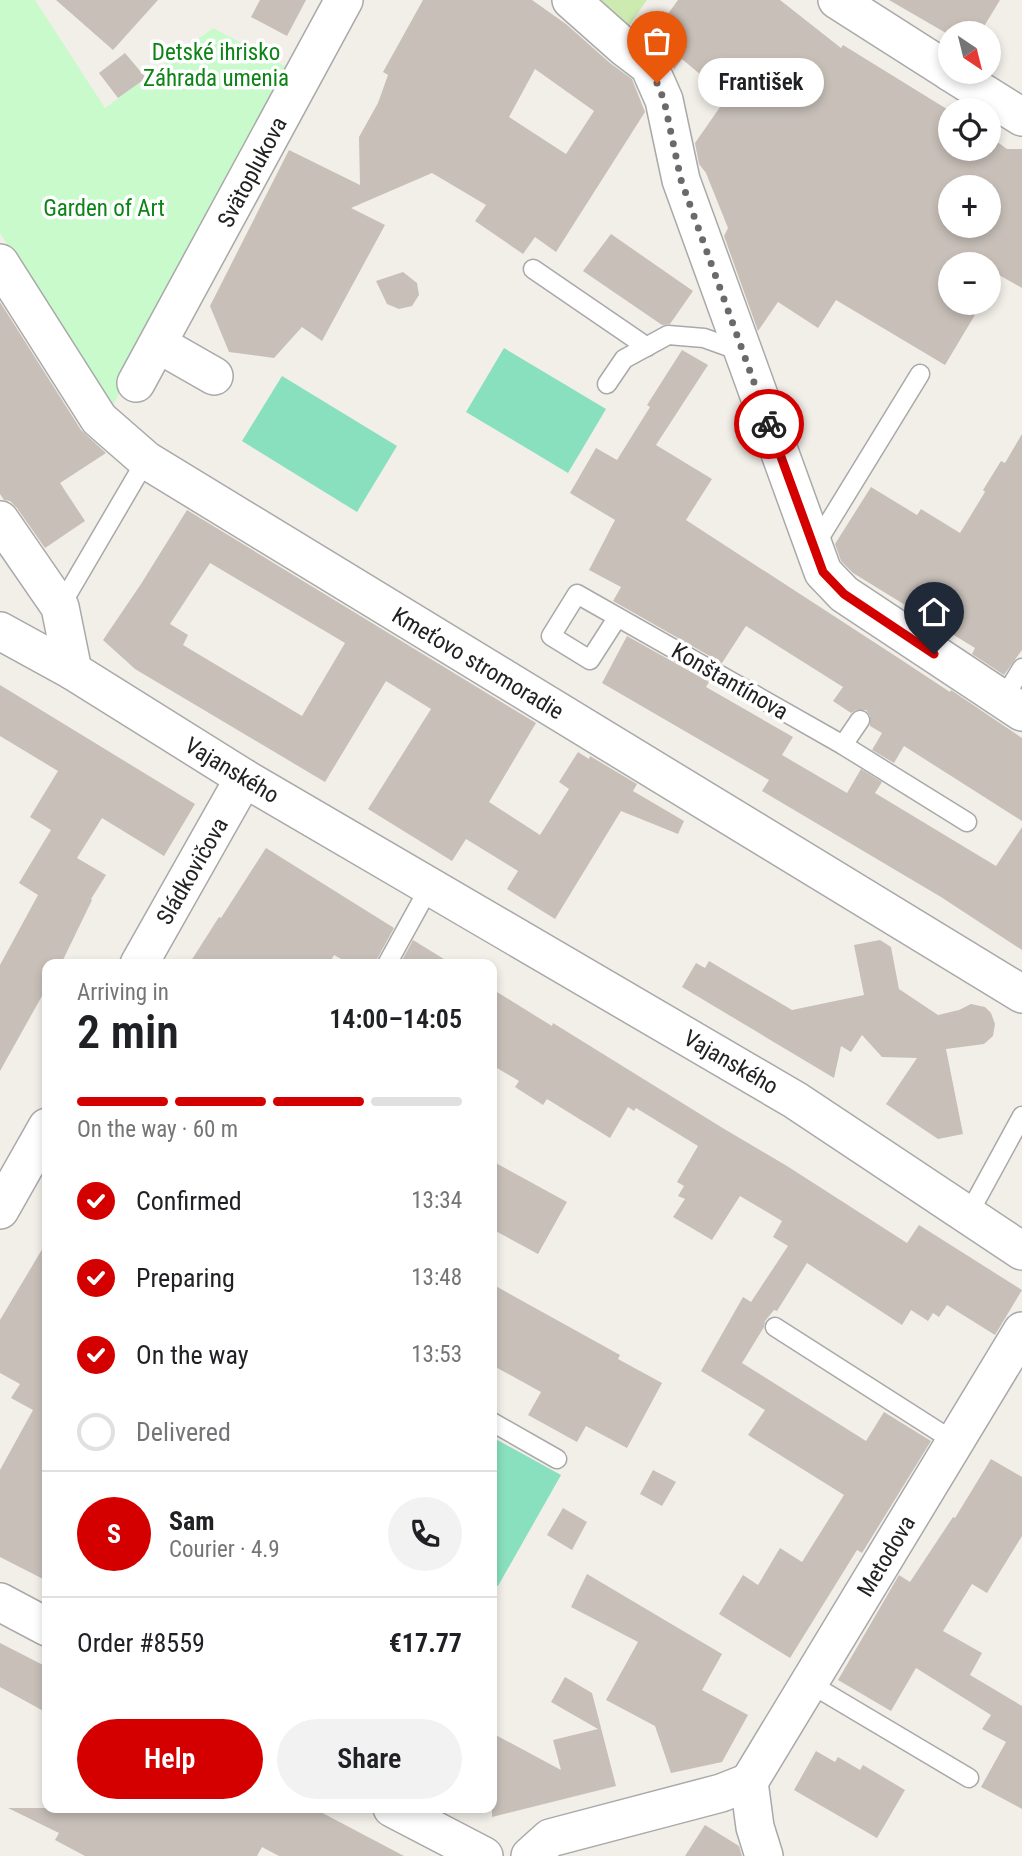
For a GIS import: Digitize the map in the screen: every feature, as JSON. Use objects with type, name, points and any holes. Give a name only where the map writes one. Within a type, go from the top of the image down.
[{"type":"street","name":"Svätoplukova","points":[[136,383],[344,0]]},
{"type":"street","points":[[571,0],[649,66],[664,100],[681,180],[823,572],[844,594],[909,646],[1013,706]]},
{"type":"street","points":[[837,0],[938,64]]},
{"type":"street","points":[[969,84],[1022,117]]},
{"type":"street","name":"Kmeťovo stromoradie","points":[[0,263],[99,419],[146,460],[1022,994]]},
{"type":"street","points":[[158,344],[214,376]]},
{"type":"street","points":[[0,520],[60,607],[73,671]]},
{"type":"street","name":"Vajanského","points":[[0,631],[73,671],[244,778],[796,1100],[1022,1251]]},
{"type":"street","name":"Sládkovičova","points":[[142,959],[244,778]]},
{"type":"street","points":[[0,1210],[42,1136]]},
{"type":"street","name":"Metodova","points":[[749,1782],[1022,1331]]},
{"type":"street","points":[[0,1602],[42,1624]]},
{"type":"street","points":[[530,1856],[550,1838],[721,1793],[749,1782],[755,1827],[764,1856]]},
{"type":"street","points":[[402,1813],[484,1856]]},
{"type":"lane","points":[[533,269],[647,347]]},
{"type":"lane","points":[[607,384],[624,359],[668,335],[704,338],[743,352]]},
{"type":"lane","points":[[814,547],[920,374]]},
{"type":"lane","points":[[60,607],[146,460]]},
{"type":"lane","name":"Konštantínova","points":[[617,618],[843,745],[967,822]]},
{"type":"lane","points":[[1013,706],[1022,668]]},
{"type":"lane","points":[[843,745],[860,720]]},
{"type":"lane","points":[[390,959],[430,886]]},
{"type":"lane","points":[[968,1215],[1022,1116]]},
{"type":"lane","points":[[775,1326],[955,1442]]},
{"type":"lane","points":[[497,1425],[557,1459]]},
{"type":"lane","points":[[809,1683],[968,1779]]},
{"type":"green space","name":"Garden of Art","points":[[0,0],[35,0],[105,108],[213,28],[292,70],[111,409],[0,233]]},
{"type":"green space","points":[[587,0],[647,0],[626,30]]},
{"type":"green space","points":[[504,348],[606,409],[568,473],[466,412]]},
{"type":"green space","points":[[282,376],[397,446],[357,512],[242,441]]},
{"type":"green space","points":[[497,1440],[561,1475],[497,1586]]},
{"type":"building","points":[[56,0],[158,0],[113,50]]},
{"type":"building","points":[[260,0],[306,0],[287,36],[251,17]]},
{"type":"building","points":[[423,0],[532,0],[566,24],[632,79],[645,112],[556,252],[535,237],[523,254],[475,221],[486,205],[432,173],[351,208],[385,225],[322,341],[302,327],[274,358],[229,352],[210,306],[289,150],[360,185],[359,137],[378,103],[388,75],[383,72]],"holes":[[[535,69],[594,111],[566,154],[509,117]]]},
{"type":"building","points":[[678,0],[780,0],[841,48],[843,45],[938,104],[938,161],[1001,161],[1001,145],[1007,149],[1022,149],[1022,288],[1001,276],[1001,252],[938,252],[938,315],[975,315],[945,365],[836,300],[818,328],[778,302],[758,331],[724,236],[728,228],[706,173],[699,164],[695,143],[727,97],[682,59],[674,70],[662,50],[649,40]]},
{"type":"building","points":[[889,0],[1000,0],[987,21],[938,21],[938,28]]},
{"type":"building","points":[[125,53],[146,78],[118,98],[99,73]]},
{"type":"building","points":[[611,234],[693,291],[670,324],[662,325],[583,271]]},
{"type":"building","points":[[403,272],[417,283],[419,295],[412,306],[399,309],[387,304],[376,281]]},
{"type":"building","points":[[0,302],[81,430],[106,453],[60,483],[85,521],[45,548],[17,508],[0,494]]},
{"type":"building","points":[[682,350],[708,365],[656,445],[712,479],[686,520],[1022,738],[1022,821],[904,746],[894,763],[872,750],[882,733],[870,726],[870,716],[866,710],[851,713],[833,701],[843,687],[746,626],[722,663],[613,601],[621,587],[589,570],[615,520],[570,493],[596,448],[617,460],[650,407],[647,405]]},
{"type":"building","points":[[1022,434],[1022,650],[1004,675],[972,654],[975,648],[853,573],[841,561],[835,544],[871,487],[917,515],[921,509],[960,533],[1001,461],[1005,463]]},
{"type":"building","points":[[187,510],[536,723],[489,802],[540,835],[569,789],[559,782],[578,752],[589,759],[590,756],[637,784],[633,791],[684,821],[678,834],[621,811],[555,919],[507,889],[518,871],[466,839],[452,861],[368,809],[431,709],[386,681],[325,782],[135,669],[103,640]],"holes":[[[210,563],[345,643],[302,716],[183,645],[188,635],[170,624]]]},
{"type":"building","points":[[627,636],[709,682],[706,687],[793,737],[782,755],[847,793],[861,769],[882,782],[875,793],[996,866],[1022,827],[1022,950],[941,897],[762,791],[769,780],[602,683]]},
{"type":"building","points":[[0,685],[195,804],[164,856],[102,818],[77,858],[106,875],[91,899],[63,959],[42,959],[42,996],[0,1071],[0,965],[38,895],[19,883],[51,830],[30,817],[58,771],[0,736]]},
{"type":"building","points":[[266,848],[394,928],[377,959],[341,959],[334,955],[332,959],[192,959],[219,917],[221,918]]},
{"type":"building","points":[[413,940],[444,959],[403,959]]},
{"type":"building","points":[[880,940],[891,947],[899,989],[938,1015],[971,1004],[985,1007],[991,1013],[995,1024],[993,1036],[984,1044],[946,1049],[963,1134],[938,1139],[886,1104],[917,1058],[882,1057],[862,1035],[851,1052],[841,1046],[834,1078],[682,987],[696,963],[705,968],[709,961],[792,1010],[864,995],[854,945]]},
{"type":"building","points":[[497,992],[552,1026],[553,1023],[787,1166],[907,1243],[919,1225],[1022,1290],[995,1335],[947,1305],[939,1317],[933,1313],[928,1321],[911,1310],[902,1325],[807,1263],[777,1311],[774,1310],[765,1321],[742,1363],[866,1441],[884,1412],[931,1441],[862,1553],[857,1550],[790,1658],[719,1614],[743,1575],[758,1585],[780,1548],[802,1562],[844,1495],[748,1435],[765,1410],[701,1371],[743,1297],[751,1302],[788,1246],[773,1237],[782,1221],[740,1196],[712,1240],[673,1217],[685,1199],[678,1196],[684,1186],[677,1182],[698,1146],[636,1108],[634,1111],[628,1107],[610,1138],[547,1099],[543,1105],[515,1087],[519,1081],[497,1068]]},
{"type":"building","points":[[497,1164],[567,1202],[538,1254],[497,1232]]},
{"type":"building","points":[[42,1249],[42,1578],[0,1557],[0,1470],[33,1410],[11,1398],[20,1384],[0,1373],[0,1320]]},
{"type":"building","points":[[497,1287],[620,1355],[618,1359],[662,1383],[627,1448],[586,1426],[577,1442],[528,1415],[541,1392],[497,1368]]},
{"type":"building","points":[[991,1459],[1022,1477],[1022,1536],[987,1593],[972,1584],[943,1631],[982,1653],[970,1675],[1022,1706],[1022,1809],[981,1787],[1006,1742],[982,1729],[991,1715],[916,1668],[891,1711],[838,1680],[899,1575],[910,1582],[953,1517],[955,1518]]},
{"type":"building","points":[[653,1470],[676,1482],[662,1506],[640,1494]]},
{"type":"building","points":[[563,1508],[587,1522],[572,1550],[547,1535]]},
{"type":"building","points":[[587,1574],[722,1654],[702,1690],[748,1715],[722,1762],[671,1773],[655,1726],[606,1700],[638,1642],[571,1607]]},
{"type":"building","points":[[0,1643],[42,1664],[42,1710],[0,1687]]},
{"type":"building","points":[[565,1677],[592,1693],[616,1786],[492,1817],[492,1813],[497,1813],[497,1736],[561,1770],[553,1740],[598,1729],[551,1702]]},
{"type":"building","points":[[816,1751],[835,1762],[838,1757],[860,1770],[863,1765],[905,1790],[877,1838],[794,1790]]},
{"type":"building","points":[[8,1808],[42,1808],[42,1813],[322,1813],[404,1856],[279,1856],[262,1847],[257,1856],[85,1856],[55,1840],[59,1833]]},
{"type":"building","points":[[705,1825],[739,1846],[742,1856],[685,1856]]},
{"type":"way so far","points":[[657,83],[664,100],[681,180],[769,424]]},
{"type":"place","name":"František","points":[[657,83]]},
{"type":"route","points":[[769,424],[823,572],[844,594],[934,654]]},
{"type":"park label","name":"Detské ihrisko Záhrada umenia","points":[[216,65]]}]
